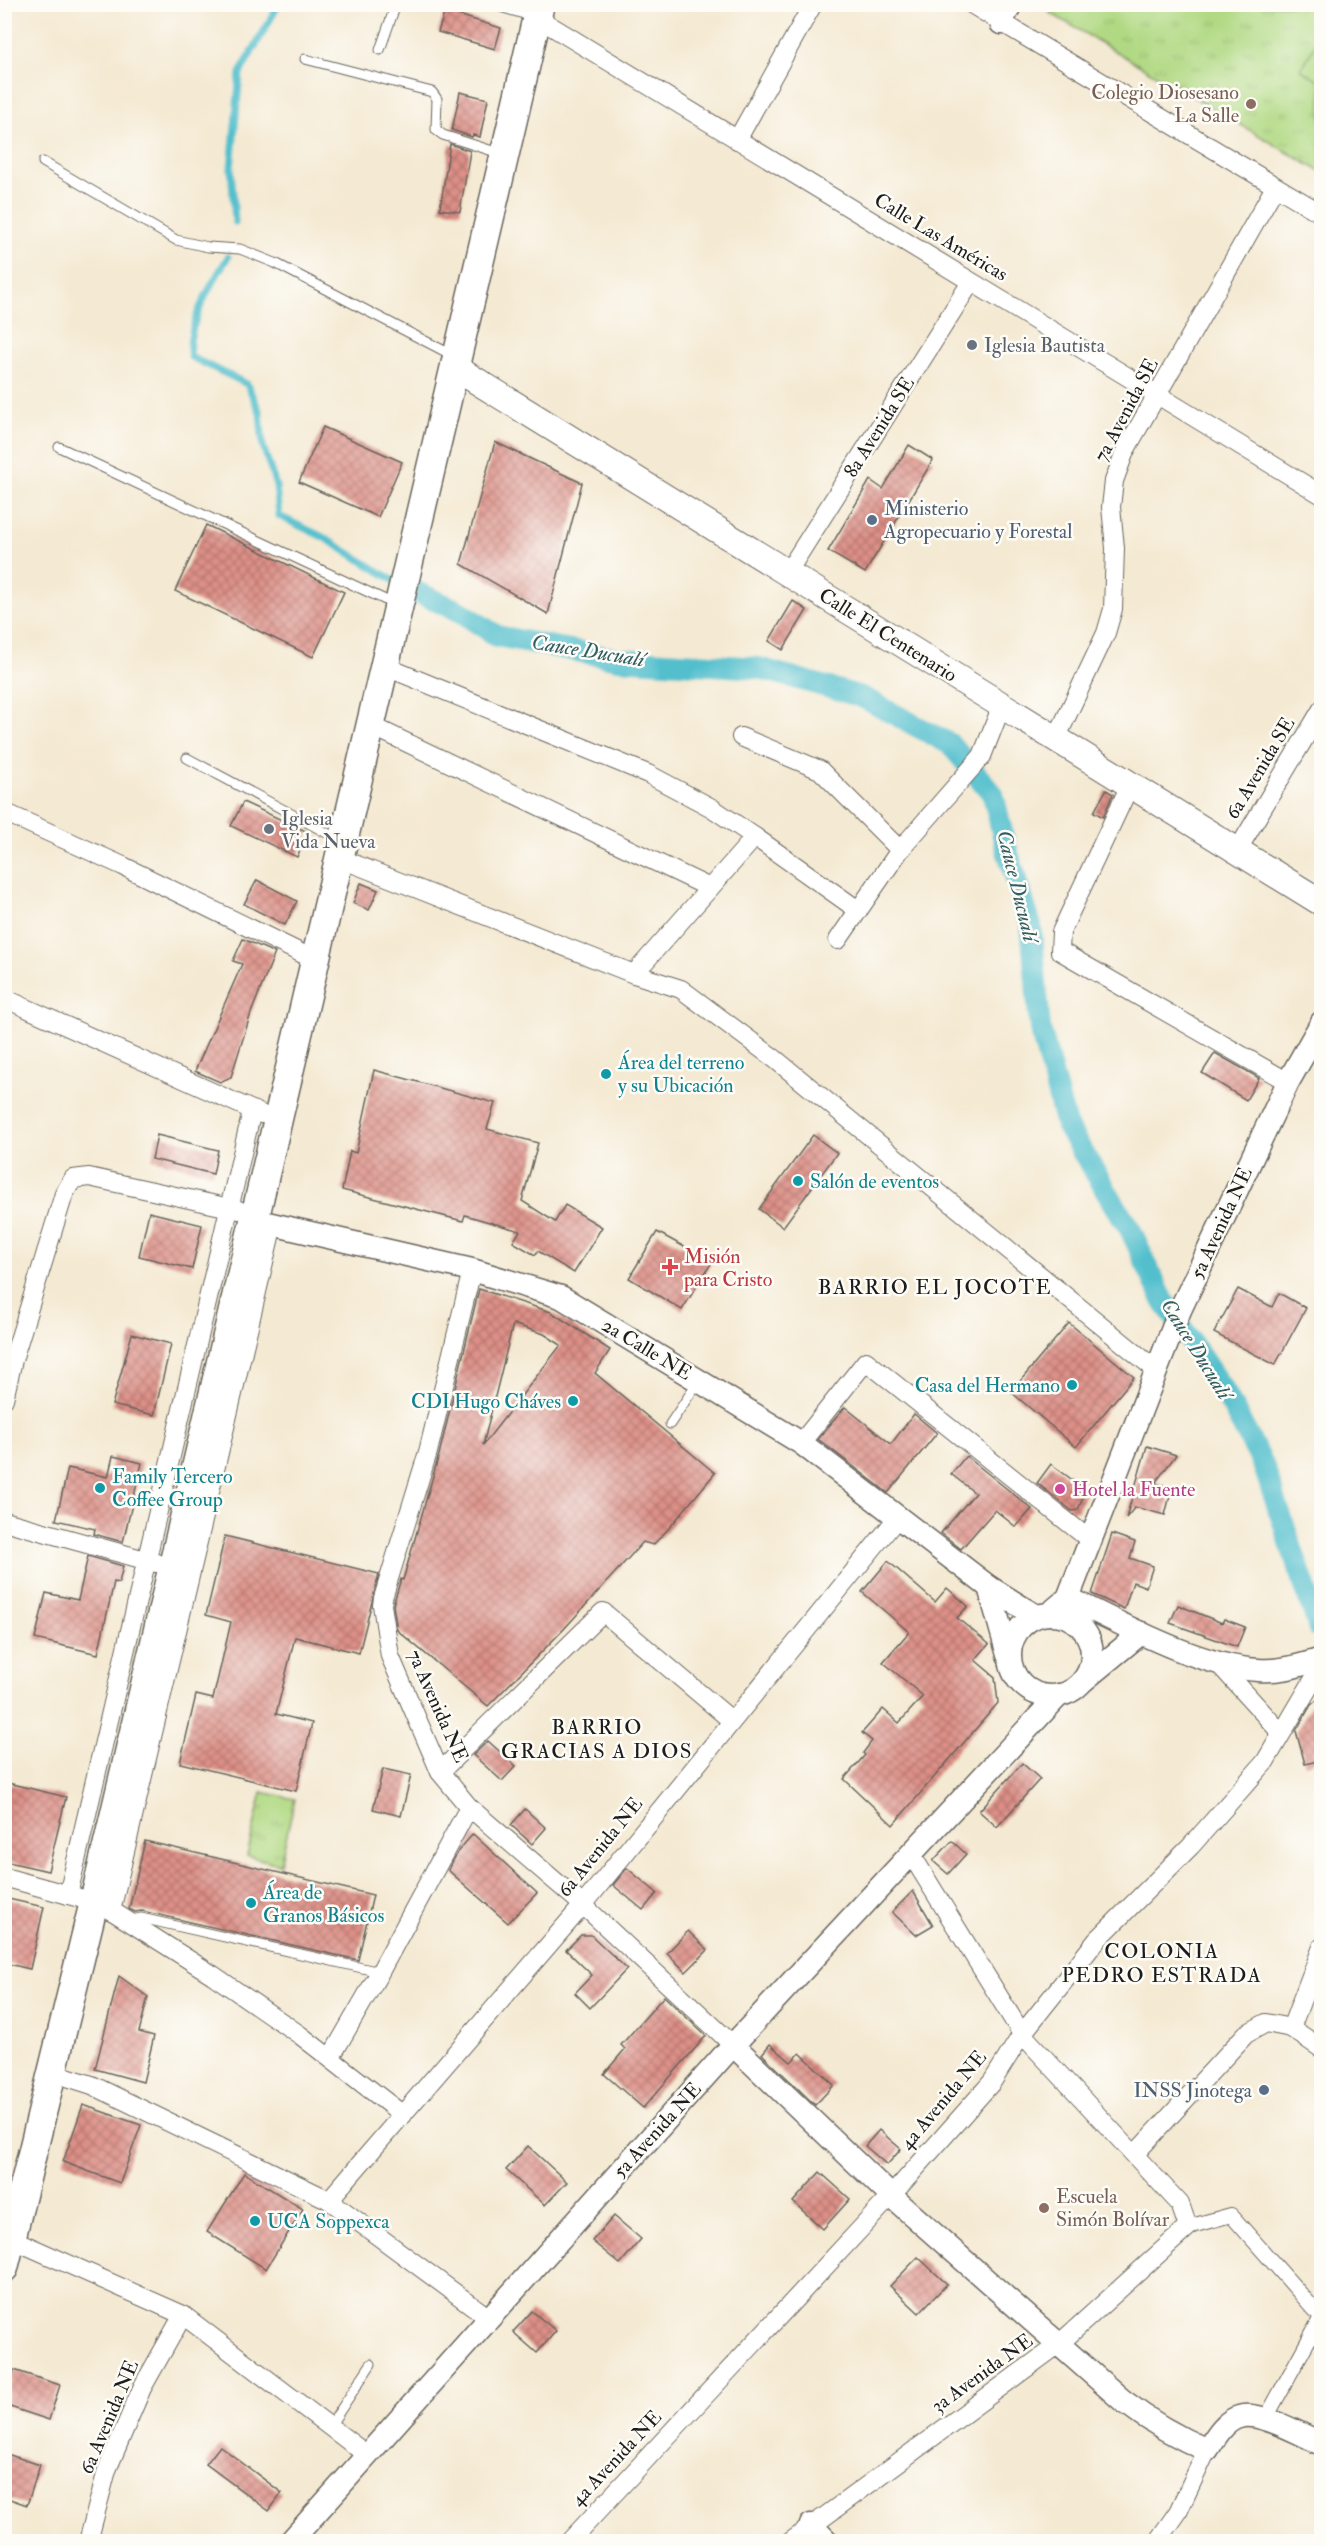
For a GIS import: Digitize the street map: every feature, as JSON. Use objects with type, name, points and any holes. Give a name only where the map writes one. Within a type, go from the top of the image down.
[{"type":"main road","points":[[4,2268],[51,2072],[100,1908],[160,1563],[253,1216],[264,1115],[315,960],[538,11]]},
{"type":"main road","name":"Calle El Centenario","points":[[455,362],[787,573],[1322,903]]},
{"type":"street","points":[[737,140],[813,4]]},
{"type":"street","points":[[971,4],[1006,14],[1275,187],[1322,214]]},
{"type":"street","name":"Calle Las Américas","points":[[538,11],[737,140],[1322,495]]},
{"type":"street","name":"7a Avenida SE","points":[[1056,739],[1106,633],[1113,609],[1115,548],[1111,507],[1114,481],[1125,451],[1275,187]]},
{"type":"street","name":"8a Avenida SE","points":[[787,573],[971,282]]},
{"type":"street","points":[[384,666],[648,774],[712,808],[858,910]]},
{"type":"street","points":[[837,940],[900,850],[982,756],[1002,705]]},
{"type":"street","name":"6a Avenida SE","points":[[1237,851],[1322,709]]},
{"type":"street","points":[[370,725],[710,888]]},
{"type":"street","points":[[741,737],[820,770],[900,850]]},
{"type":"street","points":[[1130,785],[1061,932],[1060,951],[1288,1082]]},
{"type":"street","points":[[4,812],[123,866],[315,960]]},
{"type":"street","points":[[634,974],[755,837]]},
{"type":"street","points":[[341,850],[634,974],[681,989],[775,1059],[1156,1370]]},
{"type":"street","points":[[4,998],[264,1115]]},
{"type":"street","name":"5a Avenida NE","points":[[1068,1598],[1180,1310],[1288,1082],[1322,1022]]},
{"type":"street","points":[[4,1399],[9,1359],[64,1194],[73,1179],[89,1177],[253,1216],[100,1908]]},
{"type":"street","name":"2a Calle NE","points":[[253,1216],[472,1270],[561,1297],[801,1443],[989,1587],[1042,1615]]},
{"type":"street","name":"7a Avenida NE","points":[[472,1270],[428,1452],[382,1605],[390,1656],[440,1772],[469,1808],[583,1905],[733,2045]]},
{"type":"street","points":[[801,1443],[866,1361],[1090,1540]]},
{"type":"street","name":"6a Avenida NE","points":[[329,2200],[583,1905],[898,1517]]},
{"type":"street","points":[[4,1521],[160,1563]]},
{"type":"street","points":[[989,1587],[1014,1673],[1021,1684],[1031,1724]]},
{"type":"street","points":[[1010,1660],[1010,1646],[1015,1634],[1024,1623],[1042,1615],[1068,1598]]},
{"type":"street","points":[[1068,1598],[1079,1626],[1090,1642],[1092,1656],[1083,1681]]},
{"type":"street","points":[[1068,1598],[1141,1633],[1218,1663],[1259,1671],[1289,1669],[1322,1659]]},
{"type":"street","points":[[440,1772],[603,1612],[731,1720]]},
{"type":"street","points":[[1042,1615],[1063,1615],[1079,1626],[1141,1633]]},
{"type":"street","points":[[1021,1684],[1033,1692],[1046,1696],[1059,1695],[1072,1690],[1141,1633]]},
{"type":"street","points":[[1218,1663],[1281,1733]]},
{"type":"street","name":"4a Avenida NE","points":[[569,2541],[891,2196],[992,2082],[1022,2034],[1097,1940],[1191,1846],[1264,1762],[1322,1665]]},
{"type":"street","name":"5a Avenida NE","points":[[290,2541],[733,2045],[1059,1695]]},
{"type":"street","points":[[331,2057],[469,1808]]},
{"type":"street","points":[[911,1854],[1022,2034],[1180,2204],[1188,2227],[1231,2215],[1321,2318],[1266,2418]]},
{"type":"street","points":[[4,1876],[100,1908],[213,1975],[331,2057],[403,2115]]},
{"type":"street","points":[[1291,2028],[1322,1947]]},
{"type":"street","points":[[1135,2154],[1246,2034],[1266,2024],[1291,2028],[1322,2049]]},
{"type":"street","points":[[733,2045],[891,2196],[1059,2344],[1148,2420],[1175,2436],[1207,2450]]},
{"type":"street","points":[[51,2072],[92,2085],[329,2200],[489,2318]]},
{"type":"street","name":"3a Avenida NE","points":[[790,2541],[1059,2344],[1188,2227]]},
{"type":"street","points":[[12,2239],[183,2315],[368,2455]]},
{"type":"street","name":"6a Avenida NE","points":[[88,2541],[107,2470],[142,2388],[183,2315]]},
{"type":"street","points":[[1157,2541],[1178,2512],[1207,2450],[1220,2430],[1239,2416],[1266,2418],[1322,2444]]},
{"type":"street","points":[[811,2525],[828,2541]]},
{"type":"lane","points":[[380,50],[396,4]]},
{"type":"lane","points":[[490,4],[538,11]]},
{"type":"lane","points":[[305,59],[432,92],[437,99],[436,130],[443,135],[504,155]]},
{"type":"lane","points":[[43,162],[176,240],[208,247],[240,249],[275,262],[455,362]]},
{"type":"lane","points":[[59,447],[398,606]]},
{"type":"lane","points":[[187,758],[341,850]]},
{"type":"lane","points":[[670,1424],[699,1380]]},
{"type":"lane","points":[[100,1908],[380,1972]]},
{"type":"lane","points":[[330,2426],[371,2364]]},
{"type":"green space","name":"Colegio Diosesano La Salle","points":[[1050,4],[1321,5],[1321,172],[1050,13],[1048,9]]},
{"type":"green space","points":[[1321,34],[1321,81],[1301,70]]},
{"type":"green space","points":[[262,1792],[295,1799],[280,1864],[247,1856]]},
{"type":"building","points":[[445,11],[501,28],[495,49],[438,32]]},
{"type":"building","points":[[460,92],[488,99],[480,137],[473,135],[472,137],[452,130]]},
{"type":"building","points":[[450,144],[470,151],[460,212],[440,209]]},
{"type":"building","points":[[323,427],[402,462],[378,517],[299,482]]},
{"type":"building","points":[[495,442],[582,483],[548,614],[461,564]]},
{"type":"building","name":"Ministerio Agropecuario y Forestal","points":[[909,445],[933,460],[865,573],[828,551],[870,480],[883,489]]},
{"type":"building","points":[[206,525],[344,592],[313,657],[175,591]]},
{"type":"building","points":[[793,601],[807,610],[783,650],[769,641]]},
{"type":"building","points":[[1106,790],[1113,794],[1103,817],[1094,812]]},
{"type":"building","name":"Iglesia Vida Nueva","points":[[243,802],[308,832],[297,857],[231,826]]},
{"type":"building","points":[[257,880],[297,901],[285,925],[244,904]]},
{"type":"building","points":[[361,883],[378,890],[369,910],[353,903]]},
{"type":"building","points":[[243,939],[275,953],[251,1013],[231,1077],[220,1082],[195,1071],[242,964],[233,961]]},
{"type":"building","points":[[1215,1053],[1259,1078],[1246,1100],[1202,1073]]},
{"type":"building","points":[[374,1070],[495,1103],[487,1129],[538,1143],[522,1201],[555,1222],[565,1205],[602,1227],[574,1273],[538,1251],[535,1255],[513,1242],[520,1231],[465,1215],[463,1221],[342,1190],[350,1151],[356,1153]]},
{"type":"building","points":[[157,1135],[218,1150],[213,1174],[152,1159]]},
{"type":"building","name":"Salón de eventos","points":[[813,1135],[837,1153],[783,1227],[759,1209]]},
{"type":"building","points":[[149,1212],[202,1225],[192,1269],[139,1256]]},
{"type":"building","points":[[657,1232],[712,1262],[682,1310],[629,1278]]},
{"type":"building","points":[[479,1289],[551,1312],[610,1350],[595,1373],[715,1473],[653,1545],[643,1542],[564,1629],[488,1706],[397,1630],[393,1605],[401,1579],[403,1580],[439,1455]],"holes":[[[513,1324],[544,1334],[561,1345],[483,1445]]]},
{"type":"building","points":[[1238,1289],[1272,1307],[1279,1293],[1306,1308],[1275,1365],[1214,1333]]},
{"type":"building","name":"Casa del Hermano","points":[[1069,1323],[1134,1377],[1076,1447],[1011,1392]]},
{"type":"building","points":[[132,1334],[171,1344],[154,1415],[112,1405]]},
{"type":"building","points":[[845,1407],[891,1444],[914,1414],[937,1433],[888,1493],[818,1439]]},
{"type":"building","points":[[1147,1446],[1176,1455],[1155,1483],[1172,1488],[1165,1515],[1135,1507],[1126,1518]]},
{"type":"building","points":[[113,1456],[142,1463],[123,1542],[94,1534],[95,1529],[56,1520],[68,1468],[108,1477]]},
{"type":"building","points":[[966,1456],[1032,1509],[1016,1527],[995,1510],[961,1549],[941,1533],[975,1493],[951,1474]]},
{"type":"building","name":"Hotel la Fuente","points":[[1051,1464],[1086,1490],[1078,1510],[1072,1511],[1037,1483]]},
{"type":"building","points":[[1112,1534],[1135,1542],[1130,1558],[1153,1566],[1146,1587],[1133,1582],[1124,1609],[1092,1594]]},
{"type":"building","points":[[225,1536],[379,1574],[359,1653],[295,1637],[276,1714],[312,1723],[296,1791],[180,1763],[196,1695],[213,1699],[231,1622],[206,1615]]},
{"type":"building","points":[[88,1556],[123,1566],[119,1583],[114,1582],[98,1654],[35,1639],[46,1593],[78,1600]]},
{"type":"building","points":[[888,1561],[935,1602],[947,1588],[968,1606],[957,1618],[989,1644],[975,1660],[995,1677],[998,1703],[893,1825],[844,1779],[865,1755],[863,1753],[872,1741],[862,1733],[883,1709],[899,1723],[923,1696],[883,1662],[909,1632],[862,1592]]},
{"type":"building","points":[[1178,1605],[1222,1623],[1224,1619],[1245,1627],[1237,1647],[1170,1623]]},
{"type":"building","points":[[1322,1696],[1322,1760],[1305,1764],[1296,1731],[1311,1705]]},
{"type":"building","points":[[488,1741],[516,1766],[502,1781],[473,1755]]},
{"type":"building","points":[[1022,1763],[1040,1779],[997,1827],[979,1811]]},
{"type":"building","points":[[383,1769],[411,1775],[401,1816],[373,1809]]},
{"type":"building","points":[[4,1782],[66,1797],[48,1871],[4,1861]]},
{"type":"building","points":[[525,1809],[546,1828],[532,1844],[511,1825]]},
{"type":"building","points":[[473,1834],[537,1893],[508,1923],[448,1870],[459,1850]]},
{"type":"building","name":"Área de Granos Básicos","points":[[145,1841],[373,1895],[358,1960],[129,1909]]},
{"type":"building","points":[[952,1841],[966,1854],[948,1874],[933,1861]]},
{"type":"building","points":[[627,1868],[657,1893],[643,1910],[613,1885]]},
{"type":"building","points":[[913,1891],[933,1925],[916,1935],[892,1912]]},
{"type":"building","points":[[4,1898],[44,1907],[30,1969],[4,1963]]},
{"type":"building","points":[[688,1931],[708,1950],[686,1972],[667,1953]]},
{"type":"building","points":[[581,1935],[591,1935],[627,1969],[590,2008],[575,1993],[592,1975],[566,1950]]},
{"type":"building","points":[[119,1976],[148,1997],[139,2032],[154,2036],[143,2082],[95,2069]]},
{"type":"building","points":[[664,1996],[706,2036],[643,2108],[604,2074],[625,2049],[621,2045]]},
{"type":"building","points":[[770,2044],[791,2062],[800,2053],[834,2085],[815,2105],[762,2054]]},
{"type":"building","points":[[83,2105],[141,2125],[120,2183],[63,2162]]},
{"type":"building","points":[[879,2130],[901,2149],[887,2165],[865,2146]]},
{"type":"building","points":[[528,2146],[567,2182],[545,2205],[506,2170]]},
{"type":"building","points":[[820,2172],[850,2199],[823,2229],[793,2202]]},
{"type":"building","name":"UCA Soppexca","points":[[244,2173],[303,2209],[266,2269],[207,2232]]},
{"type":"building","points":[[614,2216],[641,2239],[620,2264],[592,2241]]},
{"type":"building","points":[[918,2257],[947,2284],[919,2313],[890,2286]]},
{"type":"building","points":[[532,2311],[556,2331],[537,2353],[513,2332]]},
{"type":"building","points":[[14,2370],[60,2385],[49,2420],[4,2405]]},
{"type":"building","points":[[220,2446],[282,2493],[269,2511],[206,2464]]},
{"type":"building","points":[[4,2453],[40,2465],[27,2505],[4,2497]]},
{"type":"waterway","points":[[235,222],[231,168],[240,73],[279,4]]},
{"type":"waterway","points":[[228,257],[201,305],[192,333],[191,357],[247,384],[260,412],[263,446],[276,486],[279,516],[323,537],[398,583]]},
{"type":"waterway","name":"Cauce Ducualí","points":[[403,586],[461,612],[497,636],[618,659],[759,668],[862,697],[950,744],[993,794],[1005,844],[1031,926],[1040,1028],[1066,1125],[1131,1231],[1163,1300],[1225,1393],[1263,1464],[1319,1628]]},
{"type":"place","name":"Colegio Diosesano La Salle","points":[[1251,104]]},
{"type":"place","name":"Iglesia Bautista","points":[[972,345]]},
{"type":"place","name":"Ministerio Agropecuario y Forestal","points":[[872,520]]},
{"type":"place","name":"Iglesia Vida Nueva","points":[[269,829]]},
{"type":"place","name":"Área del terreno y su Ubicación","points":[[606,1074]]},
{"type":"place","name":"Salón de eventos","points":[[798,1181]]},
{"type":"place","name":"Misión para Cristo","points":[[670,1267]]},
{"type":"place","name":"Casa del Hermano","points":[[1072,1385]]},
{"type":"place","name":"CDI Hugo Cháves","points":[[573,1401]]},
{"type":"place","name":"Family Tercero Coffee Group","points":[[100,1488]]},
{"type":"place","name":"Hotel la Fuente","points":[[1060,1489]]},
{"type":"place","name":"Área de Granos Básicos","points":[[251,1903]]},
{"type":"place","name":"INSS Jinotega","points":[[1264,2090]]},
{"type":"place","name":"Escuela Simón Bolívar","points":[[1044,2208]]},
{"type":"place","name":"UCA Soppexca","points":[[255,2221]]},
{"type":"district","name":"BARRIO EL JOCOTE","points":[[935,1287]]},
{"type":"district","name":"BARRIO GRACIAS A DIOS","points":[[597,1739]]},
{"type":"district","name":"COLONIA PEDRO ESTRADA","points":[[1162,1963]]}]
